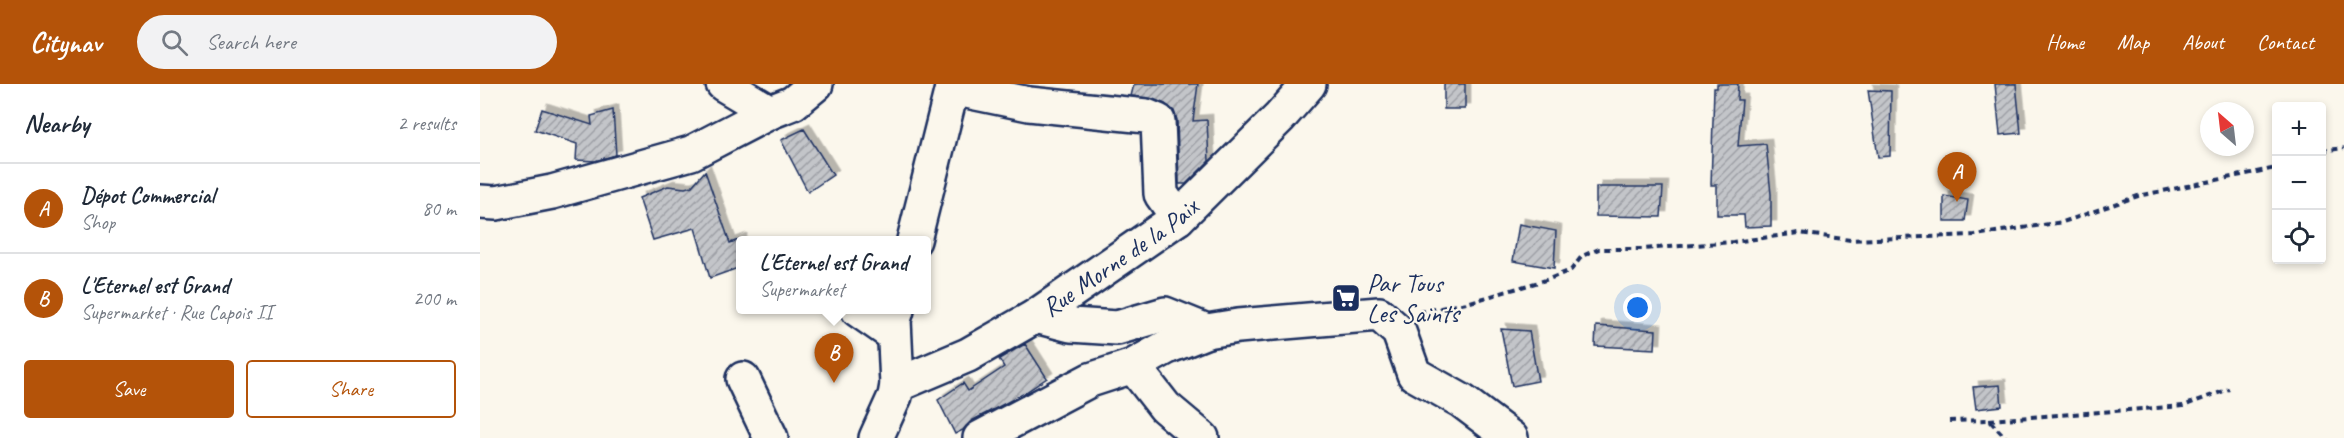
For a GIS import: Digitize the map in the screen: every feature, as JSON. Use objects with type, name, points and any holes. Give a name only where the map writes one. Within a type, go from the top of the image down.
[{"type":"street","points":[[723,84],[770,112]]},
{"type":"street","points":[[480,202],[496,203],[552,192],[691,153],[770,112],[793,103],[816,84]]},
{"type":"street","name":"Rue Morne de la Paix","points":[[897,385],[968,356],[1036,316],[1178,218],[1280,117],[1309,84]]},
{"type":"street","points":[[915,236],[953,86],[1029,104],[1100,98],[1158,121],[1161,194],[1178,218]]},
{"type":"street","points":[[873,314],[896,322],[897,385],[895,396],[876,438]]},
{"type":"street","points":[[1036,316],[1071,325],[1117,328],[1165,314],[1207,331]]},
{"type":"street","points":[[980,438],[1090,380],[1133,366],[1167,347],[1207,331],[1238,326],[1379,314],[1400,332],[1414,374],[1462,401],[1511,438]]},
{"type":"street","points":[[1133,366],[1165,407],[1202,438]]},
{"type":"street","points":[[743,379],[771,438]]},
{"type":"path","points":[[2326,150],[2344,148]]},
{"type":"path","points":[[1388,322],[1409,314],[1467,303],[1549,279],[1571,270],[1582,256],[1599,249],[1642,249],[1733,242],[1798,233],[1851,240],[1975,235],[2063,222],[2138,196],[2272,169]]},
{"type":"path","points":[[1949,421],[2183,406],[2229,389]]},
{"type":"path","points":[[1989,420],[2006,438]]},
{"type":"building","points":[[1134,84],[1198,84],[1193,121],[1207,120],[1209,161],[1186,184],[1179,184],[1177,120],[1174,111],[1153,99],[1131,96]]},
{"type":"building","points":[[1444,84],[1465,84],[1465,109],[1444,109]]},
{"type":"building","points":[[1717,84],[1738,84],[1737,100],[1742,100],[1738,146],[1766,144],[1771,194],[1771,226],[1745,227],[1744,215],[1717,215],[1717,185],[1711,185],[1714,88],[1717,88]]},
{"type":"building","points":[[1995,84],[2016,84],[2021,133],[2000,135]]},
{"type":"building","points":[[1868,90],[1891,91],[1890,156],[1878,157]]},
{"type":"building","points":[[542,109],[592,125],[591,116],[613,110],[616,155],[595,161],[576,160],[577,144],[535,130]]},
{"type":"building","points":[[804,129],[833,175],[808,192],[781,140]]},
{"type":"building","points":[[705,171],[730,243],[736,241],[736,269],[710,278],[695,228],[653,240],[639,198],[668,186],[685,188],[692,186]]},
{"type":"building","points":[[1596,187],[1663,187],[1661,217],[1596,216]]},
{"type":"building","points":[[1944,196],[1968,200],[1965,221],[1944,221]]},
{"type":"building","points":[[1519,224],[1556,231],[1554,268],[1513,261]]},
{"type":"building","points":[[1596,326],[1656,330],[1655,349],[1595,346]]},
{"type":"building","points":[[1501,329],[1529,331],[1538,381],[1512,386]]},
{"type":"building","points":[[1025,344],[1047,378],[1023,394],[971,421],[963,430],[955,434],[938,400],[963,383],[968,391],[1004,367],[999,359]]},
{"type":"building","points":[[2000,385],[2002,406],[1976,409],[1973,387]]},
{"type":"place","name":"Dépot Commercial","points":[[1957,202]]},
{"type":"place","name":"Par Tous Les Saints","points":[[1346,298]]},
{"type":"place","name":"L'Eternel est Grand","points":[[834,383]]}]
